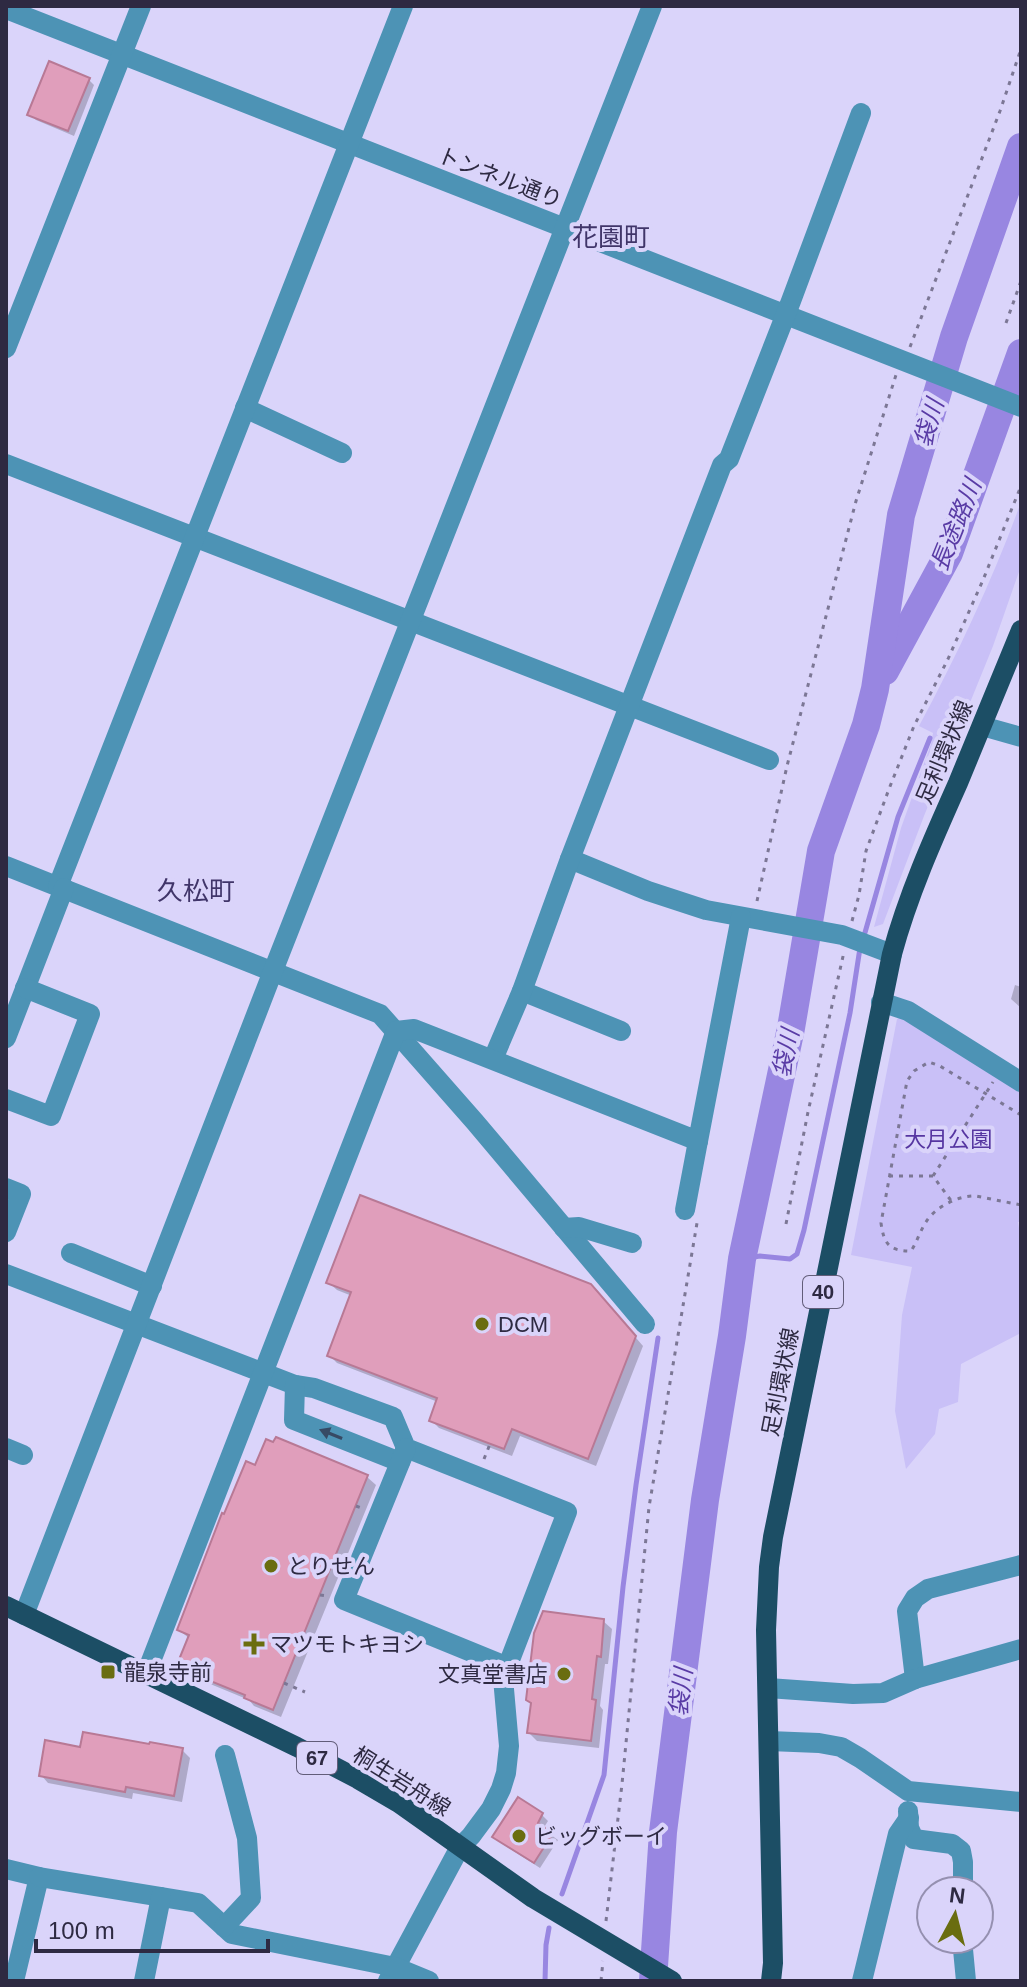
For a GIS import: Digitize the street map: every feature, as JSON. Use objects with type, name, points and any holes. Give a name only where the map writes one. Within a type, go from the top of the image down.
[{"type":"main road","name":"足利環状線","points":[[771,1981],[767,1599],[773,1537],[892,954],[917,878],[1021,630]]},
{"type":"main road","name":"桐生岩舟線","points":[[15,1611],[358,1779],[399,1803],[533,1898],[672,1981]]},
{"type":"street","points":[[6,348],[141,6]]},
{"type":"street","points":[[6,1038],[194,538],[403,6]]},
{"type":"street","points":[[15,1611],[137,1325],[652,6]]},
{"type":"street","name":"トンネル通り","points":[[6,9],[1021,407]]},
{"type":"street","points":[[493,1059],[522,991],[722,465],[729,459],[861,113]]},
{"type":"street","points":[[245,408],[342,453]]},
{"type":"street","points":[[6,464],[769,760]]},
{"type":"street","points":[[982,726],[1021,737]]},
{"type":"street","points":[[570,859],[675,901],[706,910],[751,915],[846,936],[892,954]]},
{"type":"street","points":[[6,866],[380,1014],[645,1324]]},
{"type":"street","points":[[692,1213],[698,1141],[751,915]]},
{"type":"street","points":[[6,1099],[51,1116],[90,1014],[25,988]]},
{"type":"street","points":[[522,991],[621,1031]]},
{"type":"street","points":[[881,1002],[908,1011],[1021,1082]]},
{"type":"street","points":[[396,1031],[414,1029],[698,1141]]},
{"type":"street","points":[[146,1674],[396,1031]]},
{"type":"street","points":[[6,1188],[21,1194],[6,1232]]},
{"type":"street","points":[[564,1228],[579,1227],[632,1243]]},
{"type":"street","points":[[71,1253],[152,1286]]},
{"type":"street","points":[[6,1274],[295,1385],[314,1388],[393,1417],[403,1455],[344,1600],[508,1667]]},
{"type":"street","points":[[295,1385],[294,1420],[567,1512],[503,1678],[509,1746],[501,1789],[491,1809],[460,1847],[392,1974]]},
{"type":"street","points":[[915,1679],[907,1611],[915,1598],[928,1589],[1021,1565]]},
{"type":"street","points":[[768,1688],[883,1693],[915,1679],[1021,1649]]},
{"type":"street","points":[[769,1741],[841,1747],[908,1791],[1021,1802]]},
{"type":"street","points":[[224,1927],[251,1898],[247,1838],[225,1755]]},
{"type":"street","points":[[908,1791],[909,1828],[914,1839],[952,1844],[961,1851],[963,1875]]},
{"type":"street","points":[[862,1981],[898,1834],[909,1818]]},
{"type":"street","points":[[6,1869],[198,1903],[232,1934],[429,1981]]},
{"type":"street","points":[[14,1981],[39,1877]]},
{"type":"street","points":[[144,1981],[161,1897]]},
{"type":"street","points":[[964,1955],[966,1981]]},
{"type":"path","points":[[751,915],[852,516],[1021,49]]},
{"type":"path","points":[[1006,323],[1021,281]]},
{"type":"path","points":[[786,1224],[866,851],[914,726],[948,659],[1021,486]]},
{"type":"path","points":[[1021,1115],[940,1066],[929,1062],[914,1071],[907,1081],[881,1223],[882,1233],[886,1242],[897,1251],[911,1251],[925,1222],[934,1212],[952,1202],[976,1196],[1021,1205]]},
{"type":"path","points":[[933,1176],[997,1076]]},
{"type":"path","points":[[889,1176],[933,1176]]},
{"type":"path","points":[[933,1176],[952,1202]]},
{"type":"path","points":[[606,1917],[649,1507],[692,1213]]},
{"type":"path","points":[[284,1683],[305,1692]]},
{"type":"green space","points":[[1021,502],[1021,566],[993,646],[883,924],[874,927],[901,828],[931,744],[933,733],[919,726],[974,616]]},
{"type":"green space","name":"大月公園","points":[[904,1016],[1021,1093],[1021,1222],[1018,1222],[1021,1240],[1021,1333],[961,1364],[958,1402],[939,1409],[935,1434],[906,1469],[895,1411],[902,1315],[912,1267],[851,1255],[897,1019]]},
{"type":"building","points":[[49,61],[90,78],[68,131],[27,115]]},
{"type":"building","name":"DCM","points":[[360,1195],[591,1284],[636,1336],[588,1459],[512,1429],[504,1449],[429,1421],[437,1398],[327,1356],[351,1292],[326,1283]]},
{"type":"building","points":[[276,1437],[368,1475],[273,1710],[176,1667],[189,1635],[177,1630],[222,1513],[246,1461],[255,1465],[266,1439],[273,1442]]},
{"type":"building","points":[[543,1611],[604,1619],[601,1657],[597,1656],[592,1699],[596,1700],[591,1741],[527,1733],[531,1703],[526,1700],[534,1633]]},
{"type":"building","points":[[83,1732],[183,1748],[174,1796],[126,1787],[125,1792],[39,1776],[45,1740],[80,1747]]},
{"type":"building","points":[[518,1797],[543,1813],[538,1823],[553,1833],[534,1863],[492,1837]]},
{"type":"waterway","name":"袋川","points":[[653,1981],[663,1832],[705,1500],[742,1259],[791,1028],[821,851],[866,725],[875,689],[901,515],[954,337],[1021,147]]},
{"type":"waterway","name":"長途路川","points":[[885,671],[949,553],[1021,353]]},
{"type":"waterway","points":[[864,936],[898,817],[930,738]]},
{"type":"waterway","points":[[742,1259],[760,1256],[790,1259],[797,1254],[850,1013],[860,948]]},
{"type":"waterway","points":[[562,1894],[604,1775],[623,1587],[658,1338]]},
{"type":"waterway","points":[[545,1981],[549,1928]]},
{"type":"place","name":"DCM","points":[[482,1324]]},
{"type":"place","name":"とりせん","points":[[271,1566]]},
{"type":"place","name":"マツモトキヨシ","points":[[254,1644]]},
{"type":"place","name":"龍泉寺前","points":[[108,1672]]},
{"type":"place","name":"文真堂書店","points":[[564,1674]]},
{"type":"place","name":"ビッグボーイ","points":[[519,1836]]},
{"type":"district","name":"花園町","points":[[611,237]]},
{"type":"district","name":"久松町","points":[[196,891]]}]
